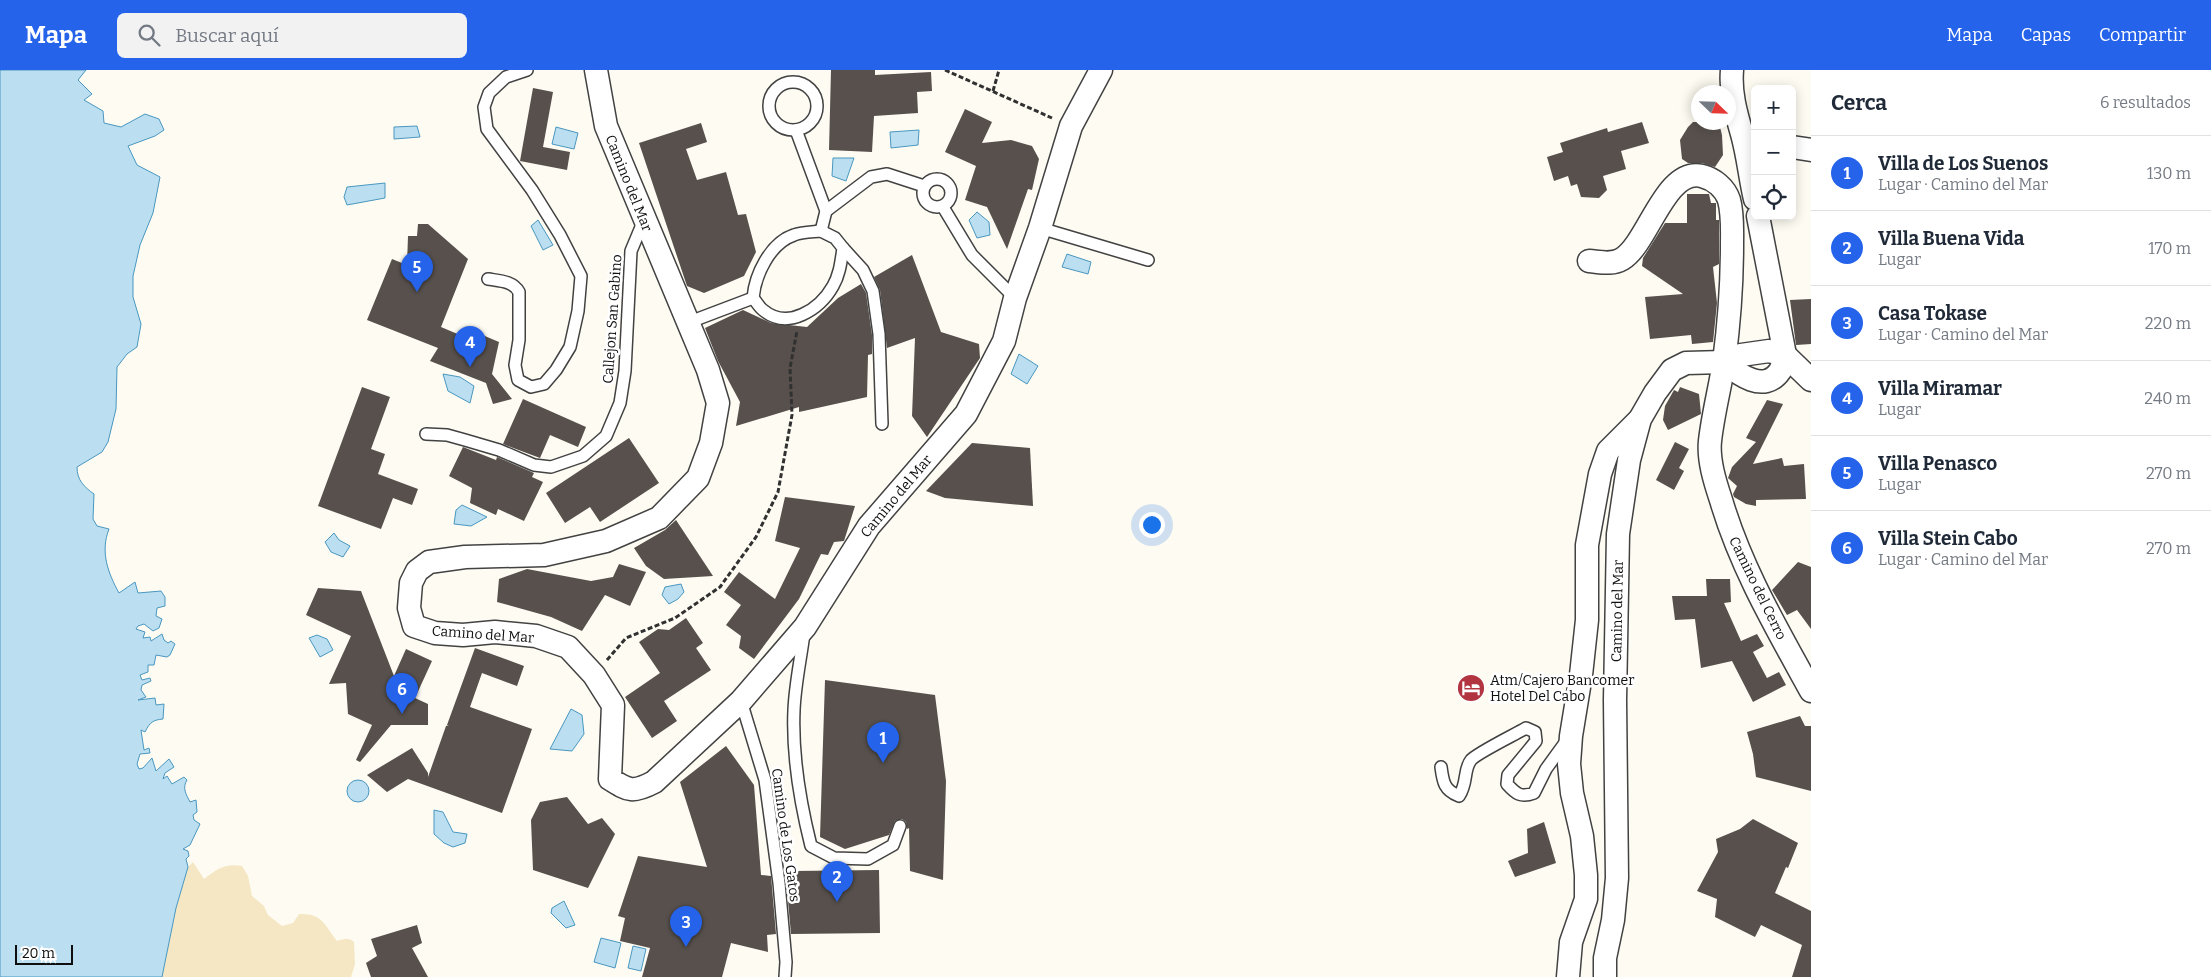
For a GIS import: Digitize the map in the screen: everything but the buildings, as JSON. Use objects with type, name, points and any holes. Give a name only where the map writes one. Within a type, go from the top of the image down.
[{"type":"street","name":"Camino del Mar","points":[[596,70],[606,126],[708,370],[718,403],[711,444],[698,478],[659,518],[606,541],[544,555],[465,557],[429,562],[417,570],[412,583],[409,608],[414,626],[435,633],[464,635],[495,632],[536,636],[568,647],[594,675],[613,705],[610,779],[624,788],[639,790],[654,782],[741,701],[805,627],[869,526],[966,414],[1004,341],[1015,298],[1040,228],[1071,126],[1100,70]]},
{"type":"street","points":[[1732,70],[1731,84],[1734,109],[1748,136],[1752,175]]},
{"type":"street","points":[[1796,148],[1811,150]]},
{"type":"street","name":"Camino del Cerro","points":[[1589,261],[1610,263],[1621,260],[1630,253],[1658,207],[1684,177],[1700,175],[1715,180],[1728,198],[1732,217],[1732,274],[1724,362],[1710,442],[1714,478],[1730,533],[1758,595],[1811,691]]},
{"type":"street","points":[[1724,362],[1742,377],[1756,382],[1770,380],[1780,371],[1785,356],[1759,220]]},
{"type":"street","name":"Camino del Mar","points":[[1605,977],[1605,958],[1613,920],[1617,878],[1615,700],[1618,534],[1629,460],[1640,418],[1672,370],[1686,363],[1724,362],[1754,352],[1769,351],[1785,356]]},
{"type":"street","points":[[1785,356],[1811,380]]},
{"type":"street","points":[[1568,977],[1571,942],[1586,898],[1582,836],[1572,794],[1569,764],[1587,620],[1587,545],[1600,474],[1608,451],[1640,418]]},
{"type":"lane","points":[[488,279],[516,286],[519,292],[520,340],[515,365],[518,380],[531,387],[544,384],[556,370],[570,347],[578,310],[580,276],[560,235],[532,190],[487,129],[484,107],[489,93],[506,77],[527,70]]},
{"type":"lane","points":[[792,76],[807,86],[816,100],[815,116],[811,123],[796,130],[788,130],[775,122],[769,108],[769,101],[777,87],[792,76]]},
{"type":"lane","points":[[796,130],[826,211],[821,231]]},
{"type":"lane","points":[[826,211],[871,177],[887,174],[924,186]]},
{"type":"lane","points":[[941,179],[949,185],[951,190],[950,200],[943,207],[934,208],[926,203],[922,195],[924,186],[927,182],[941,179]]},
{"type":"lane","points":[[943,207],[972,256],[1015,298]]},
{"type":"lane","name":"Callejon San Gabino","points":[[426,434],[447,435],[466,440],[499,450],[534,465],[551,467],[583,456],[606,436],[620,403],[625,371],[631,252],[644,220]]},
{"type":"lane","points":[[1040,228],[1148,260]]},
{"type":"lane","points":[[843,248],[840,271],[834,285],[817,306],[805,314],[790,318],[778,317],[763,310],[753,298],[754,282],[760,268],[775,249],[793,235],[821,231],[834,238],[863,270],[873,291],[879,334],[882,424]]},
{"type":"lane","points":[[687,323],[753,298]]},
{"type":"lane","points":[[805,627],[794,709],[794,727],[796,762],[804,816],[811,846],[834,858],[868,859],[893,845],[900,826]]},
{"type":"lane","name":"Camino de Los Gatos","points":[[741,701],[765,780],[779,884],[786,977]]},
{"type":"lane","points":[[1442,767],[1444,786],[1450,792],[1459,796],[1465,788],[1467,769],[1472,759],[1526,728],[1531,729],[1535,732],[1536,741],[1508,775],[1507,784],[1515,793],[1525,796],[1534,793],[1546,769],[1571,736]]},
{"type":"path","points":[[945,70],[1071,126]]},
{"type":"path","points":[[993,91],[999,70]]},
{"type":"path","points":[[594,675],[626,638],[676,618],[720,587],[756,537],[778,492],[792,415],[790,368],[796,334],[805,314]]},
{"type":"sand","points":[[193,862],[204,879],[222,868],[231,865],[242,866],[248,876],[252,896],[264,906],[268,915],[282,926],[293,923],[299,914],[313,915],[322,921],[337,941],[352,940],[354,942],[355,964],[351,977],[162,977],[176,908],[188,867]]},
{"type":"water","points":[[0,70],[86,70],[78,80],[92,94],[84,100],[103,111],[104,123],[121,127],[145,114],[159,119],[164,130],[155,136],[128,146],[137,165],[160,177],[153,213],[140,245],[133,276],[133,297],[141,324],[137,347],[127,354],[117,367],[116,409],[108,442],[102,452],[77,467],[78,476],[82,483],[94,494],[93,519],[97,526],[109,529],[106,538],[105,554],[109,570],[119,593],[135,582],[138,593],[161,591],[165,597],[165,606],[157,608],[156,616],[162,619],[159,628],[153,631],[144,624],[136,629],[145,632],[143,638],[150,637],[151,641],[162,634],[164,640],[175,644],[170,655],[167,657],[156,655],[154,665],[148,665],[148,672],[140,675],[142,680],[150,678],[151,681],[142,685],[141,690],[146,697],[138,700],[155,698],[156,705],[164,704],[163,719],[152,722],[145,732],[141,730],[144,750],[149,748],[150,753],[140,754],[137,764],[139,769],[143,768],[152,758],[156,771],[169,759],[174,767],[165,773],[163,779],[167,776],[172,784],[184,777],[187,780],[185,791],[190,802],[196,800],[197,812],[193,815],[194,820],[200,824],[190,845],[183,849],[188,851],[189,856],[186,859],[188,867],[176,908],[162,977],[0,977]]},
{"type":"water","points":[[417,126],[420,137],[394,139],[394,127]]},
{"type":"water","points":[[556,127],[578,133],[574,149],[552,144]]},
{"type":"water","points":[[919,130],[918,145],[891,148],[890,132]]},
{"type":"water","points":[[833,158],[854,158],[846,181],[832,176]]},
{"type":"water","points":[[385,183],[385,198],[347,205],[344,197],[347,187]]},
{"type":"water","points":[[977,212],[989,222],[990,235],[977,238],[969,220]]},
{"type":"water","points":[[538,220],[553,245],[543,250],[531,226]]},
{"type":"water","points":[[1067,254],[1091,262],[1088,274],[1062,267]]},
{"type":"water","points":[[1019,354],[1038,366],[1027,384],[1011,374]]},
{"type":"water","points":[[443,374],[460,377],[474,386],[470,403],[448,391]]},
{"type":"water","points":[[462,505],[487,517],[471,526],[454,524],[456,510]]},
{"type":"water","points":[[334,533],[339,540],[350,546],[343,557],[331,552],[325,542]]},
{"type":"water","points":[[681,584],[684,592],[678,599],[669,604],[662,595],[665,587]]},
{"type":"water","points":[[317,635],[327,639],[333,650],[320,657],[309,638]]},
{"type":"water","points":[[571,709],[582,715],[584,734],[572,751],[550,749]]},
{"type":"water","points":[[354,780],[362,780],[369,787],[369,795],[362,802],[354,802],[347,795],[347,787]]},
{"type":"water","points":[[434,810],[443,812],[453,832],[467,834],[465,843],[453,847],[444,843],[434,834]]},
{"type":"water","points":[[564,901],[575,925],[566,928],[551,913],[552,908]]},
{"type":"water","points":[[601,938],[621,943],[615,968],[594,962]]},
{"type":"water","points":[[633,946],[646,949],[641,971],[628,968]]},
{"type":"place","name":"Villa Penasco","points":[[417,292]]},
{"type":"place","name":"Villa Miramar","points":[[470,367]]},
{"type":"place","name":"Atm/Cajero Bancomer Hotel Del Cabo","points":[[1471,688]]},
{"type":"place","name":"Villa Stein Cabo","points":[[402,714]]},
{"type":"place","name":"Villa de Los Suenos","points":[[883,763]]},
{"type":"place","name":"Villa Buena Vida","points":[[837,902]]},
{"type":"place","name":"Casa Tokase","points":[[686,947]]}]
